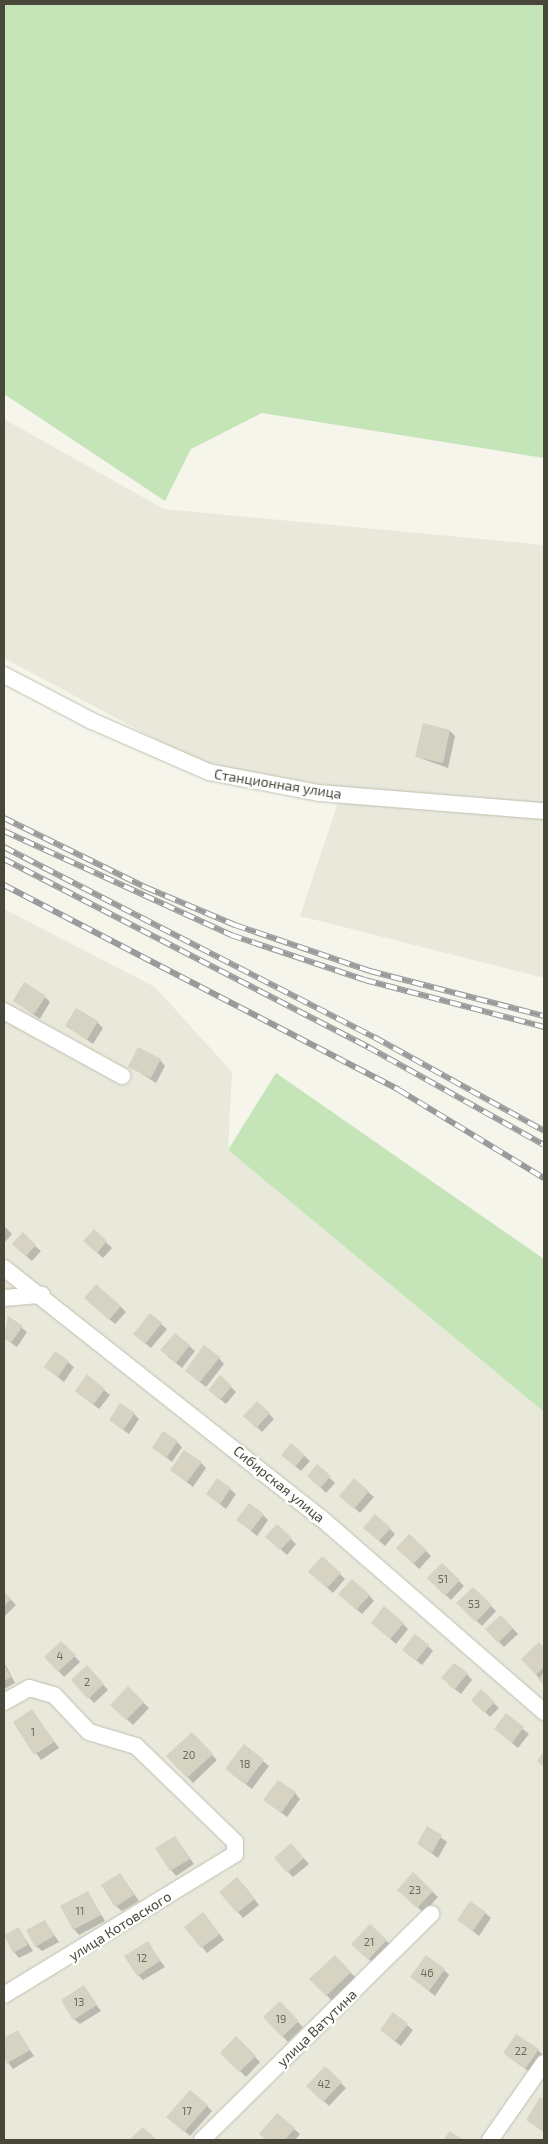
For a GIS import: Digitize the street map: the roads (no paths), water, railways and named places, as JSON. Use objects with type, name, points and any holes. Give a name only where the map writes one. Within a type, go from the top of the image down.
[{"type":"street","name":"Станционная улица","points":[[4,675],[92,721],[209,772],[319,793],[544,811]]},
{"type":"street","points":[[4,1011],[122,1076]]},
{"type":"street","name":"Сибирская улица","points":[[4,1268],[42,1295],[321,1518],[544,1712]]},
{"type":"street","points":[[4,1298],[42,1295]]},
{"type":"street","name":"улица Котовского","points":[[4,1702],[29,1688],[54,1695],[89,1732],[136,1746],[235,1842],[235,1854],[4,1995]]},
{"type":"street","name":"улица Ватутина","points":[[202,2140],[431,1914]]},
{"type":"street","points":[[490,2140],[544,2063]]},
{"type":"railway","points":[[4,818],[145,887],[235,925],[370,971],[544,1016]]},
{"type":"railway","points":[[4,831],[231,935],[365,980],[544,1027]]},
{"type":"railway","points":[[4,847],[374,1037],[544,1131]]},
{"type":"railway","points":[[4,859],[368,1047],[544,1145]]},
{"type":"railway","points":[[4,885],[399,1090],[544,1178]]}]
